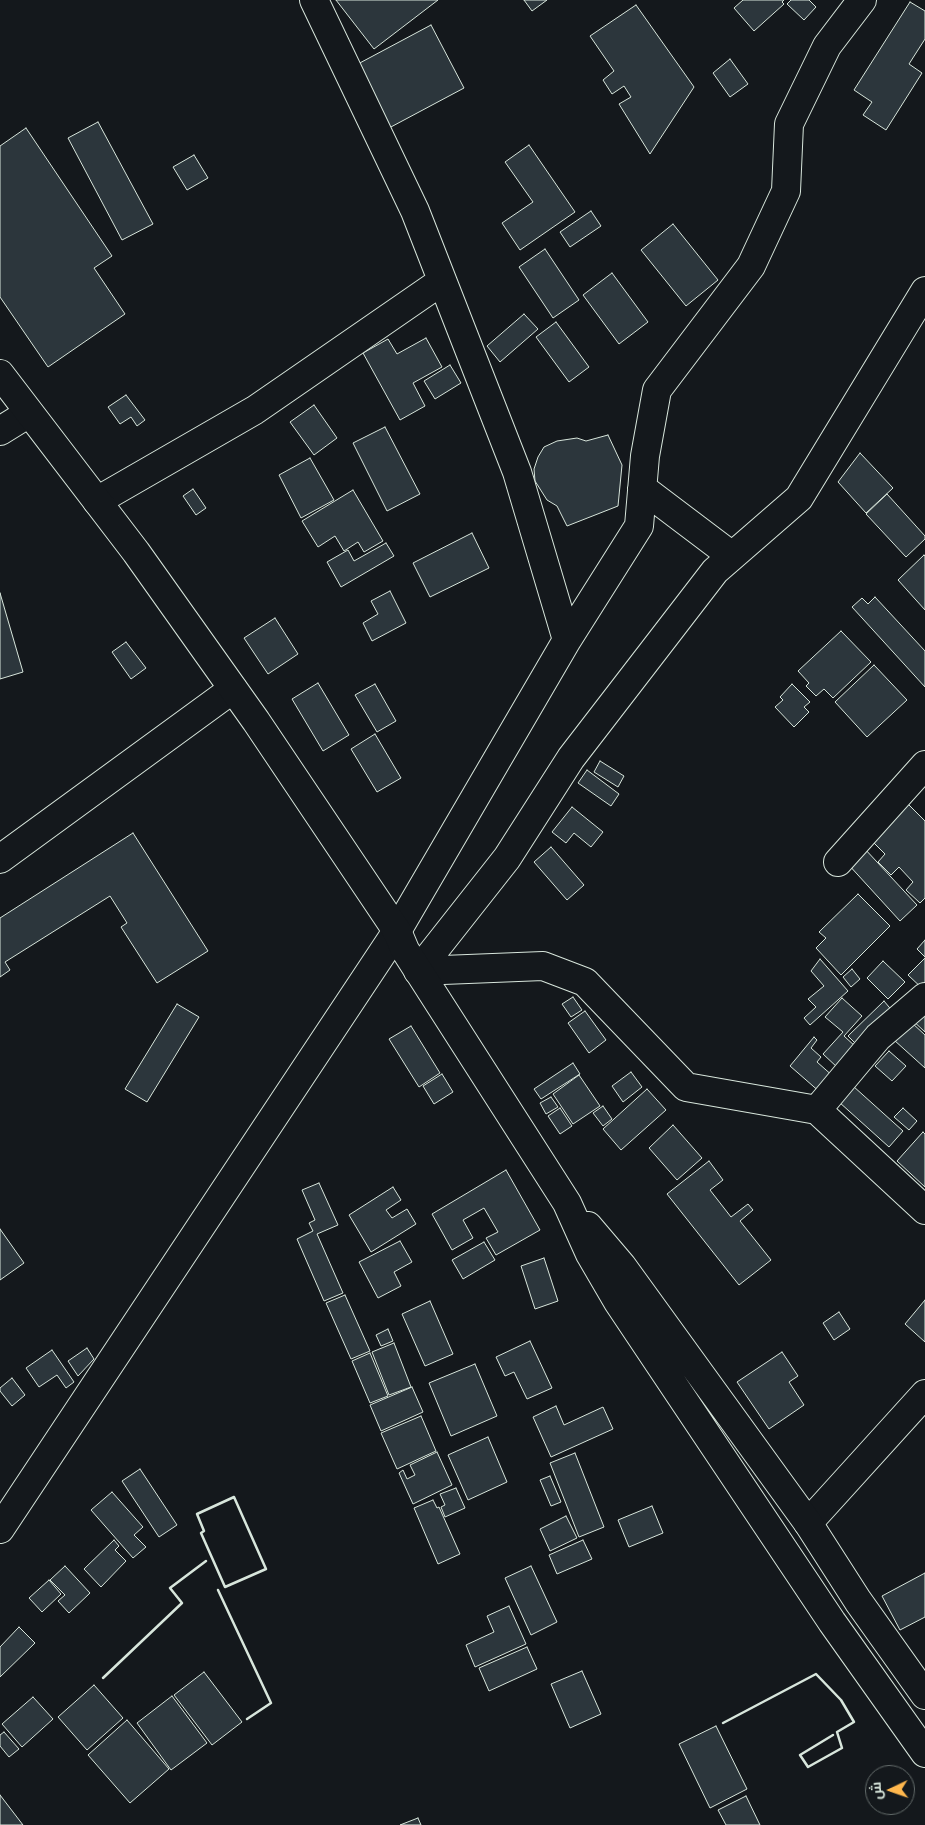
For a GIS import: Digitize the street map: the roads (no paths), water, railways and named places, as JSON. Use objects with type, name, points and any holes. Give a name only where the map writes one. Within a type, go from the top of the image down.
[{"type":"street","points":[[314,0],[415,210],[517,472],[567,640]]},
{"type":"street","points":[[0,1529],[397,930],[567,640],[640,526],[645,456],[657,390],[751,266],[786,191],[789,124],[826,46],[862,0]]},
{"type":"street","points":[[97,501],[255,410],[442,281]]},
{"type":"street","points":[[418,971],[507,858],[571,758],[714,571],[798,498],[925,290]]},
{"type":"street","points":[[0,374],[136,552],[233,689],[397,930],[405,950],[418,971],[567,1202],[622,1266],[808,1523],[858,1601],[925,1695]]},
{"type":"street","points":[[0,431],[30,413]]},
{"type":"street","points":[[642,488],[732,556]]},
{"type":"street","points":[[0,859],[233,689]]},
{"type":"street","points":[[838,862],[925,765]]},
{"type":"street","points":[[418,971],[543,966],[585,982],[686,1087],[817,1110],[925,1210]]},
{"type":"street","points":[[817,1110],[878,1037],[925,997]]},
{"type":"street","points":[[567,1202],[590,1254],[618,1302],[832,1622],[925,1753]]},
{"type":"street","points":[[808,1523],[925,1394]]}]
